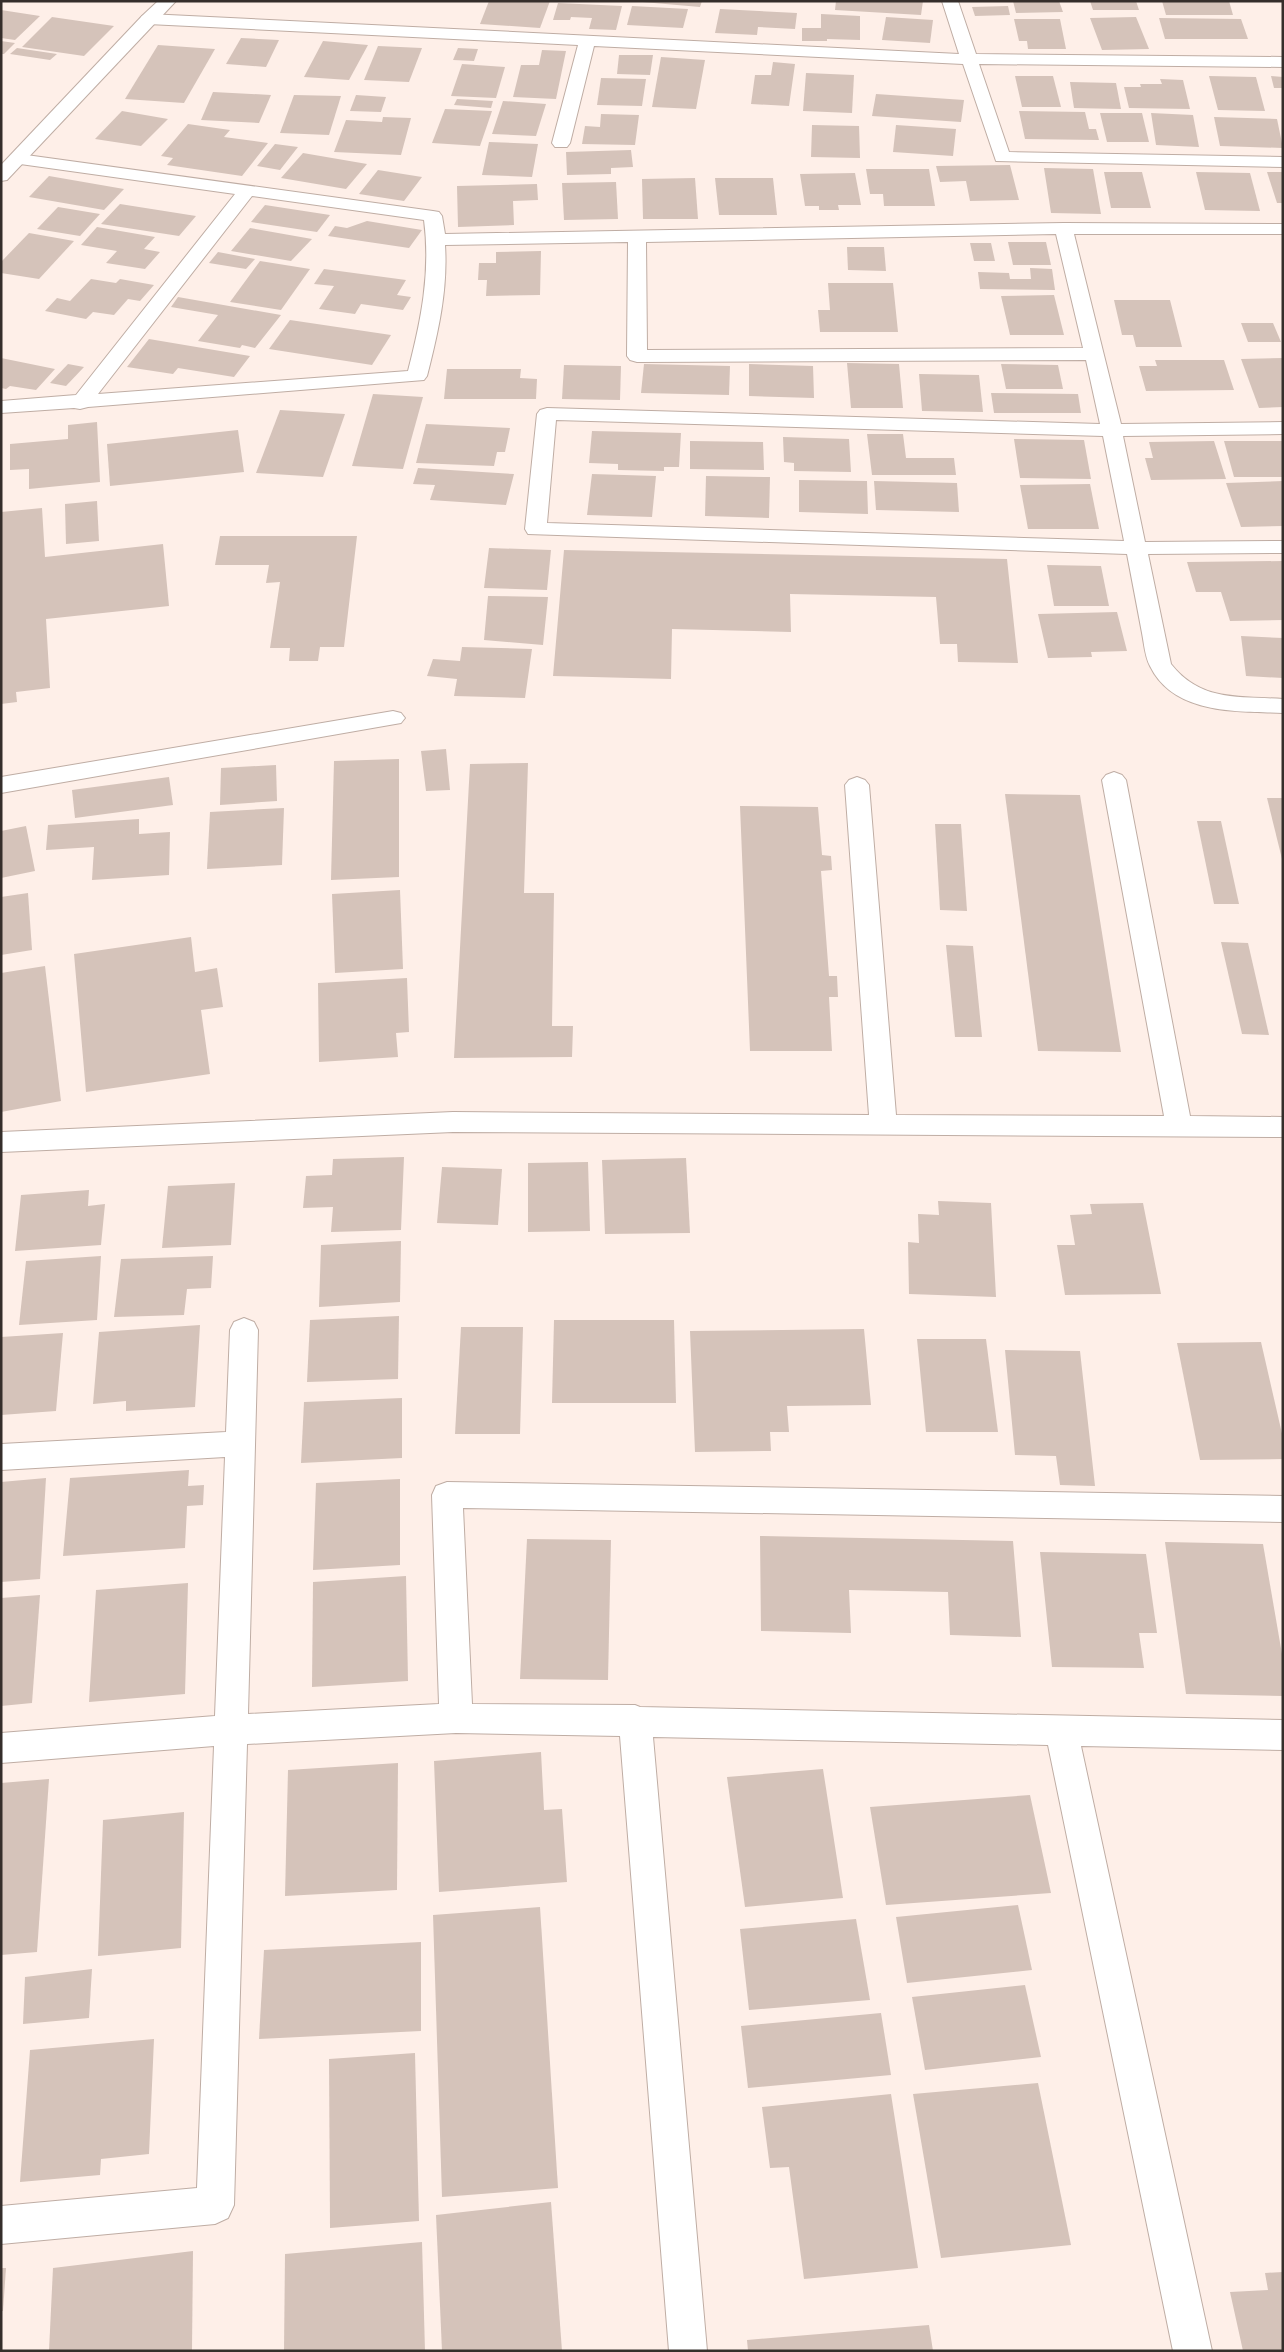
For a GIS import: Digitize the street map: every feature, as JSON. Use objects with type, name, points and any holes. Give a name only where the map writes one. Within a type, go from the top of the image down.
[{"type":"street","points":[[1,176],[168,1]]},
{"type":"street","points":[[950,1],[1002,157],[1283,162]]},
{"type":"street","points":[[148,20],[968,59],[1283,62]]},
{"type":"street","points":[[561,143],[587,41]]},
{"type":"street","points":[[1,407],[80,403],[416,376],[433,311],[438,273],[438,240],[433,216],[18,159]]},
{"type":"street","points":[[80,403],[247,191]]},
{"type":"street","points":[[438,240],[1064,228],[1283,229]]},
{"type":"street","points":[[1064,228],[1112,430],[1160,665],[1170,680],[1186,692],[1204,700],[1283,706]]},
{"type":"street","points":[[637,236],[637,356],[1094,354]]},
{"type":"street","points":[[1283,428],[1112,430],[547,414],[536,529],[1137,548],[1283,547]]},
{"type":"street","points":[[1,784],[393,718]]},
{"type":"street","points":[[1114,780],[1179,1127]]},
{"type":"street","points":[[856,785],[883,1124]]},
{"type":"street","points":[[1,1142],[453,1122],[1283,1127]]},
{"type":"street","points":[[1,2224],[215,2205],[244,1330]]},
{"type":"street","points":[[1,1458],[239,1444]]},
{"type":"street","points":[[456,1718],[447,1494],[1283,1509]]},
{"type":"street","points":[[1,1748],[230,1730],[456,1718],[1283,1734]]},
{"type":"street","points":[[636,1720],[688,2351]]},
{"type":"street","points":[[1061,1730],[1193,2351]]},
{"type":"building","points":[[489,1],[550,1],[540,28],[480,24]]},
{"type":"building","points":[[631,1],[702,1],[700,7]]},
{"type":"building","points":[[836,1],[923,1],[921,15],[835,10]]},
{"type":"building","points":[[1013,1],[1059,1],[1063,12],[1016,13]]},
{"type":"building","points":[[1090,1],[1136,1],[1139,10],[1093,10]]},
{"type":"building","points":[[1162,1],[1229,1],[1233,15],[1166,15]]},
{"type":"building","points":[[558,3],[622,6],[616,30],[589,29],[592,18],[571,17],[570,20],[553,20]]},
{"type":"building","points":[[632,6],[688,9],[683,28],[627,25]]},
{"type":"building","points":[[1008,6],[1010,15],[975,16],[972,7]]},
{"type":"building","points":[[720,9],[797,13],[795,29],[758,27],[757,35],[715,33]]},
{"type":"building","points":[[1,10],[40,16],[15,40],[1,38]]},
{"type":"building","points":[[821,14],[860,16],[860,40],[827,39],[827,41],[802,41],[802,28],[821,28]]},
{"type":"building","points":[[52,17],[114,26],[84,56],[22,47]]},
{"type":"building","points":[[886,17],[933,20],[930,43],[882,40]]},
{"type":"building","points":[[1136,17],[1149,49],[1102,50],[1090,18]]},
{"type":"building","points":[[1159,18],[1241,19],[1248,39],[1165,39]]},
{"type":"building","points":[[1014,19],[1060,19],[1066,49],[1028,49],[1027,41],[1019,41]]},
{"type":"building","points":[[241,38],[279,40],[266,67],[226,64]]},
{"type":"building","points":[[1,41],[15,43],[4,54],[1,54]]},
{"type":"building","points":[[323,41],[368,45],[349,80],[304,77]]},
{"type":"building","points":[[158,45],[215,49],[184,103],[125,99]]},
{"type":"building","points":[[378,46],[422,48],[409,82],[364,80]]},
{"type":"building","points":[[17,48],[57,54],[50,60],[10,54]]},
{"type":"building","points":[[458,48],[478,49],[474,61],[453,60]]},
{"type":"building","points":[[542,50],[566,51],[556,99],[513,97],[521,65],[539,65]]},
{"type":"building","points":[[619,55],[653,55],[650,75],[617,74]]},
{"type":"building","points":[[661,57],[705,60],[696,109],[652,107]]},
{"type":"building","points":[[773,62],[795,64],[789,106],[751,104],[755,75],[771,75]]},
{"type":"building","points":[[462,64],[505,67],[496,98],[451,96]]},
{"type":"building","points":[[806,73],[854,75],[852,113],[803,111]]},
{"type":"building","points":[[1015,76],[1053,76],[1061,107],[1022,107]]},
{"type":"building","points":[[1209,76],[1256,77],[1265,111],[1218,110]]},
{"type":"building","points":[[1271,76],[1283,77],[1283,88],[1274,88]]},
{"type":"building","points":[[601,78],[646,79],[642,106],[597,105]]},
{"type":"building","points":[[1160,79],[1183,80],[1190,109],[1129,108],[1124,87],[1141,87],[1140,84],[1162,84]]},
{"type":"building","points":[[1070,82],[1116,83],[1121,109],[1074,108]]},
{"type":"building","points":[[213,92],[271,95],[259,123],[201,120]]},
{"type":"building","points":[[876,94],[964,100],[961,122],[872,116]]},
{"type":"building","points":[[294,95],[341,96],[329,135],[280,133]]},
{"type":"building","points":[[356,95],[386,97],[381,112],[350,111]]},
{"type":"building","points":[[457,99],[493,101],[491,108],[454,105]]},
{"type":"building","points":[[503,101],[546,104],[536,136],[492,134]]},
{"type":"building","points":[[445,109],[492,111],[480,146],[432,143]]},
{"type":"building","points":[[122,111],[168,119],[141,146],[95,139]]},
{"type":"building","points":[[1019,111],[1085,112],[1089,129],[1096,129],[1099,140],[1025,139]]},
{"type":"building","points":[[1100,113],[1142,113],[1149,142],[1107,142]]},
{"type":"building","points":[[1151,113],[1193,115],[1199,147],[1156,145]]},
{"type":"building","points":[[601,114],[639,115],[635,145],[582,144],[585,126],[600,127]]},
{"type":"building","points":[[383,117],[411,118],[401,155],[334,152],[346,120],[382,122]]},
{"type":"building","points":[[1214,117],[1277,119],[1283,148],[1220,146]]},
{"type":"building","points":[[188,124],[230,130],[224,137],[268,143],[242,176],[167,165],[173,158],[161,156]]},
{"type":"building","points":[[812,125],[859,126],[860,158],[811,157]]},
{"type":"building","points":[[896,125],[956,129],[953,156],[893,152]]},
{"type":"building","points":[[489,142],[538,144],[532,177],[482,175]]},
{"type":"building","points":[[275,144],[298,147],[280,170],[257,166]]},
{"type":"building","points":[[631,150],[633,167],[611,168],[611,174],[567,175],[566,152]]},
{"type":"building","points":[[303,153],[367,164],[346,189],[281,178]]},
{"type":"building","points":[[1010,165],[1019,200],[970,201],[966,181],[940,182],[936,166]]},
{"type":"building","points":[[1044,168],[1093,169],[1101,214],[1051,213]]},
{"type":"building","points":[[866,169],[929,169],[935,206],[884,206],[883,194],[870,194]]},
{"type":"building","points":[[378,170],[422,177],[404,201],[359,194]]},
{"type":"building","points":[[1104,172],[1142,172],[1151,208],[1111,208]]},
{"type":"building","points":[[1196,172],[1250,173],[1260,211],[1205,210]]},
{"type":"building","points":[[1267,172],[1283,172],[1283,203],[1277,203]]},
{"type":"building","points":[[855,173],[861,205],[838,205],[839,210],[819,210],[819,206],[805,206],[800,174]]},
{"type":"building","points":[[49,176],[124,189],[104,210],[29,197]]},
{"type":"building","points":[[695,178],[698,219],[643,219],[642,179]]},
{"type":"building","points":[[715,178],[773,178],[777,215],[719,215]]},
{"type":"building","points":[[616,182],[618,219],[564,220],[562,183]]},
{"type":"building","points":[[537,184],[538,200],[513,201],[514,225],[458,227],[457,186]]},
{"type":"building","points":[[120,204],[196,216],[179,236],[101,224]]},
{"type":"building","points":[[265,205],[330,215],[317,232],[251,222]]},
{"type":"building","points":[[58,207],[100,214],[80,236],[37,229]]},
{"type":"building","points":[[367,221],[422,230],[409,248],[328,236],[335,226],[347,228]]},
{"type":"building","points":[[97,227],[155,237],[144,249],[160,252],[145,269],[106,263],[117,251],[81,245]]},
{"type":"building","points":[[250,228],[312,239],[291,261],[231,251]]},
{"type":"building","points":[[29,233],[74,241],[39,279],[1,273],[1,262]]},
{"type":"building","points":[[1008,242],[1046,242],[1051,265],[1013,265]]},
{"type":"building","points":[[970,243],[991,243],[995,261],[974,261]]},
{"type":"building","points":[[847,247],[884,247],[886,271],[848,270]]},
{"type":"building","points":[[541,251],[540,295],[486,296],[487,280],[478,280],[479,263],[496,263],[496,252]]},
{"type":"building","points":[[218,252],[255,259],[246,269],[209,263]]},
{"type":"building","points":[[260,261],[310,269],[281,310],[230,302]]},
{"type":"building","points":[[1030,268],[1052,269],[1055,290],[980,289],[978,272],[1009,273],[1010,279],[1031,279]]},
{"type":"building","points":[[324,269],[406,280],[397,295],[411,297],[403,310],[361,304],[355,314],[319,309],[334,286],[314,284]]},
{"type":"building","points":[[91,279],[116,283],[120,279],[154,285],[140,301],[128,299],[114,315],[93,312],[86,319],[45,311],[57,298],[70,301]]},
{"type":"building","points":[[828,283],[893,283],[898,332],[820,332],[818,310],[830,310]]},
{"type":"building","points":[[1054,295],[1064,335],[1010,335],[1001,296]]},
{"type":"building","points":[[178,297],[281,315],[255,348],[242,345],[240,348],[198,341],[218,315],[171,307]]},
{"type":"building","points":[[1114,300],[1170,300],[1182,347],[1136,347],[1133,335],[1122,335]]},
{"type":"building","points":[[290,320],[391,335],[372,365],[269,349]]},
{"type":"building","points":[[1241,323],[1273,323],[1281,342],[1248,342]]},
{"type":"building","points":[[149,339],[250,356],[234,377],[178,368],[173,374],[127,367]]},
{"type":"building","points":[[1,358],[55,369],[36,390],[10,386],[6,389],[1,388]]},
{"type":"building","points":[[1283,358],[1283,407],[1259,408],[1241,359]]},
{"type":"building","points":[[1155,360],[1224,360],[1234,390],[1146,391],[1139,366],[1157,366]]},
{"type":"building","points":[[847,363],[899,364],[903,408],[851,408]]},
{"type":"building","points":[[68,364],[84,367],[66,386],[50,383]]},
{"type":"building","points":[[644,364],[730,366],[729,395],[641,393]]},
{"type":"building","points":[[749,364],[813,366],[814,398],[749,396]]},
{"type":"building","points":[[1001,364],[1058,365],[1063,389],[1006,389]]},
{"type":"building","points":[[564,365],[621,366],[620,400],[562,399]]},
{"type":"building","points":[[447,369],[521,369],[520,378],[537,379],[536,399],[444,399]]},
{"type":"building","points":[[919,374],[979,375],[983,412],[922,411]]},
{"type":"building","points":[[991,393],[1078,394],[1081,413],[994,413]]},
{"type":"building","points":[[373,394],[423,397],[403,469],[352,466]]},
{"type":"building","points":[[280,410],[345,414],[323,477],[256,473]]},
{"type":"building","points":[[97,422],[100,482],[29,489],[29,469],[10,470],[10,444],[68,439],[68,425]]},
{"type":"building","points":[[426,424],[510,428],[505,452],[497,452],[494,466],[416,463]]},
{"type":"building","points":[[238,430],[244,472],[110,486],[107,444]]},
{"type":"building","points":[[592,431],[681,433],[679,467],[664,467],[664,471],[618,470],[618,464],[589,463]]},
{"type":"building","points":[[867,434],[903,434],[906,458],[954,458],[956,475],[872,475]]},
{"type":"building","points":[[783,437],[849,439],[851,472],[794,471],[794,463],[784,462]]},
{"type":"building","points":[[1014,439],[1084,440],[1091,479],[1020,478]]},
{"type":"building","points":[[690,441],[763,442],[764,470],[690,469]]},
{"type":"building","points":[[1214,441],[1226,479],[1151,480],[1145,458],[1153,458],[1149,442]]},
{"type":"building","points":[[1224,441],[1282,441],[1283,477],[1234,477]]},
{"type":"building","points":[[418,468],[514,474],[506,505],[430,500],[435,485],[413,484]]},
{"type":"building","points":[[592,474],[656,476],[652,517],[587,515]]},
{"type":"building","points":[[706,476],[770,477],[769,518],[705,516]]},
{"type":"building","points":[[799,480],[867,481],[868,514],[799,512]]},
{"type":"building","points":[[874,481],[957,483],[959,512],[876,510]]},
{"type":"building","points":[[1283,481],[1283,526],[1241,527],[1226,483]]},
{"type":"building","points":[[1090,484],[1099,529],[1028,529],[1020,485]]},
{"type":"building","points":[[97,501],[99,541],[66,544],[65,504]]},
{"type":"building","points":[[42,508],[45,557],[163,544],[169,606],[46,619],[50,688],[16,692],[17,702],[1,704],[1,512]]},
{"type":"building","points":[[220,536],[357,536],[344,647],[320,647],[318,661],[289,661],[290,648],[270,648],[280,582],[266,583],[269,565],[215,565]]},
{"type":"building","points":[[489,548],[551,550],[547,590],[484,588]]},
{"type":"building","points":[[564,550],[1007,559],[1018,663],[958,662],[957,644],[940,644],[936,597],[790,594],[791,632],[672,629],[671,679],[553,676]]},
{"type":"building","points":[[1283,561],[1283,620],[1230,621],[1221,592],[1196,592],[1187,562]]},
{"type":"building","points":[[1047,565],[1101,566],[1109,606],[1054,606]]},
{"type":"building","points":[[488,596],[548,597],[543,645],[484,640]]},
{"type":"building","points":[[1117,612],[1127,651],[1091,652],[1092,657],[1048,658],[1038,614]]},
{"type":"building","points":[[1241,636],[1283,638],[1283,678],[1246,676]]},
{"type":"building","points":[[462,647],[532,649],[525,698],[454,696],[457,679],[427,676],[433,659],[460,661]]},
{"type":"building","points":[[446,749],[450,790],[426,791],[421,751]]},
{"type":"building","points":[[399,759],[399,877],[331,880],[334,761]]},
{"type":"building","points":[[528,763],[524,893],[554,893],[552,1026],[573,1026],[572,1057],[454,1058],[470,764]]},
{"type":"building","points":[[276,765],[277,801],[220,805],[221,768]]},
{"type":"building","points":[[169,777],[173,805],[75,818],[72,790]]},
{"type":"building","points":[[1005,794],[1080,795],[1121,1052],[1038,1051]]},
{"type":"building","points":[[1267,798],[1283,798],[1283,859],[1282,859]]},
{"type":"building","points":[[740,806],[818,807],[822,855],[831,856],[832,870],[821,871],[829,976],[837,976],[838,997],[829,997],[832,1051],[750,1051]]},
{"type":"building","points":[[284,808],[282,865],[207,869],[210,812]]},
{"type":"building","points":[[139,819],[139,834],[170,832],[169,875],[92,880],[94,847],[46,850],[48,825]]},
{"type":"building","points":[[1197,821],[1221,821],[1239,904],[1214,904]]},
{"type":"building","points":[[935,824],[961,824],[967,911],[940,910]]},
{"type":"building","points":[[26,826],[35,871],[1,878],[1,831]]},
{"type":"building","points":[[400,890],[403,969],[335,973],[332,894]]},
{"type":"building","points":[[28,893],[32,950],[1,955],[1,897]]},
{"type":"building","points":[[191,937],[195,972],[217,968],[223,1007],[201,1010],[210,1074],[86,1092],[74,954]]},
{"type":"building","points":[[1221,942],[1248,943],[1269,1035],[1242,1034]]},
{"type":"building","points":[[946,945],[973,946],[982,1037],[955,1037]]},
{"type":"building","points":[[45,966],[61,1101],[1,1112],[1,973]]},
{"type":"building","points":[[407,978],[409,1032],[396,1033],[398,1057],[319,1062],[318,983]]},
{"type":"building","points":[[404,1157],[401,1230],[331,1232],[333,1207],[303,1208],[306,1176],[332,1175],[333,1159]]},
{"type":"building","points":[[686,1158],[690,1233],[605,1234],[602,1160]]},
{"type":"building","points":[[588,1162],[590,1231],[528,1232],[528,1163]]},
{"type":"building","points":[[442,1167],[502,1169],[498,1225],[437,1223]]},
{"type":"building","points":[[235,1183],[231,1245],[162,1248],[168,1186]]},
{"type":"building","points":[[89,1190],[88,1206],[105,1204],[101,1245],[15,1251],[21,1195]]},
{"type":"building","points":[[938,1201],[991,1203],[996,1297],[909,1294],[908,1242],[919,1243],[918,1214],[939,1215]]},
{"type":"building","points":[[1143,1203],[1161,1294],[1065,1295],[1057,1245],[1075,1245],[1070,1215],[1092,1214],[1090,1204]]},
{"type":"building","points":[[401,1241],[400,1302],[319,1307],[321,1245]]},
{"type":"building","points":[[101,1256],[97,1320],[19,1325],[26,1261]]},
{"type":"building","points":[[213,1256],[211,1288],[187,1289],[184,1315],[114,1317],[121,1259]]},
{"type":"building","points":[[399,1316],[398,1379],[307,1382],[310,1320]]},
{"type":"building","points":[[554,1320],[674,1320],[676,1403],[552,1403]]},
{"type":"building","points":[[200,1325],[195,1407],[126,1411],[126,1401],[93,1404],[99,1332]]},
{"type":"building","points":[[461,1327],[523,1327],[520,1434],[455,1434]]},
{"type":"building","points":[[864,1329],[871,1405],[787,1406],[789,1432],[770,1432],[771,1451],[695,1452],[690,1331]]},
{"type":"building","points":[[63,1333],[56,1411],[1,1415],[1,1337]]},
{"type":"building","points":[[917,1339],[986,1339],[998,1432],[926,1432]]},
{"type":"building","points":[[1261,1342],[1283,1438],[1283,1459],[1200,1460],[1177,1343]]},
{"type":"building","points":[[1005,1350],[1080,1351],[1095,1486],[1060,1485],[1056,1456],[1015,1455]]},
{"type":"building","points":[[402,1398],[402,1458],[301,1463],[304,1402]]},
{"type":"building","points":[[189,1470],[188,1486],[204,1485],[203,1505],[187,1506],[185,1548],[63,1556],[70,1478]]},
{"type":"building","points":[[46,1478],[40,1579],[1,1582],[1,1482]]},
{"type":"building","points":[[400,1479],[400,1565],[313,1570],[316,1483]]},
{"type":"building","points":[[760,1536],[1013,1541],[1021,1637],[950,1635],[948,1592],[849,1590],[851,1633],[761,1631]]},
{"type":"building","points":[[527,1539],[611,1540],[608,1680],[520,1679]]},
{"type":"building","points":[[1165,1542],[1263,1544],[1283,1660],[1283,1696],[1186,1694]]},
{"type":"building","points":[[1040,1552],[1146,1554],[1157,1633],[1139,1633],[1144,1668],[1052,1667]]},
{"type":"building","points":[[406,1576],[408,1681],[312,1687],[313,1582]]},
{"type":"building","points":[[188,1583],[185,1694],[89,1702],[96,1590]]},
{"type":"building","points":[[40,1595],[32,1703],[1,1706],[1,1598]]},
{"type":"building","points":[[541,1752],[544,1810],[562,1809],[567,1882],[439,1892],[434,1761]]},
{"type":"building","points":[[398,1763],[397,1890],[285,1896],[288,1770]]},
{"type":"building","points":[[823,1769],[843,1898],[745,1907],[727,1777]]},
{"type":"building","points":[[49,1779],[37,1952],[1,1955],[1,1783]]},
{"type":"building","points":[[1030,1795],[1051,1893],[886,1905],[870,1807]]},
{"type":"building","points":[[184,1812],[181,1948],[98,1956],[103,1820]]},
{"type":"building","points":[[1018,1905],[1032,1970],[907,1983],[896,1917]]},
{"type":"building","points":[[540,1907],[558,2188],[442,2197],[433,1915]]},
{"type":"building","points":[[856,1919],[870,2000],[749,2010],[740,1929]]},
{"type":"building","points":[[421,1942],[421,2031],[259,2039],[264,1950]]},
{"type":"building","points":[[92,1969],[89,2018],[23,2024],[25,1977]]},
{"type":"building","points":[[1025,1985],[1041,2057],[925,2070],[912,1997]]},
{"type":"building","points":[[881,2013],[891,2075],[748,2088],[741,2026]]},
{"type":"building","points":[[154,2039],[149,2154],[101,2159],[100,2175],[20,2182],[30,2050]]},
{"type":"building","points":[[415,2053],[419,2221],[330,2228],[329,2059]]},
{"type":"building","points":[[1038,2083],[1071,2245],[941,2258],[913,2094]]},
{"type":"building","points":[[891,2094],[918,2268],[804,2279],[789,2167],[770,2168],[762,2107]]},
{"type":"building","points":[[551,2202],[562,2351],[442,2351],[436,2215]]},
{"type":"building","points":[[422,2242],[425,2351],[284,2351],[285,2254]]},
{"type":"building","points":[[193,2251],[192,2351],[49,2351],[53,2268]]},
{"type":"building","points":[[1,2268],[6,2268],[3,2311],[1,2311]]},
{"type":"building","points":[[1283,2272],[1283,2351],[1243,2351],[1230,2292],[1268,2290],[1265,2273]]},
{"type":"building","points":[[929,2325],[933,2351],[748,2351],[747,2340]]}]
